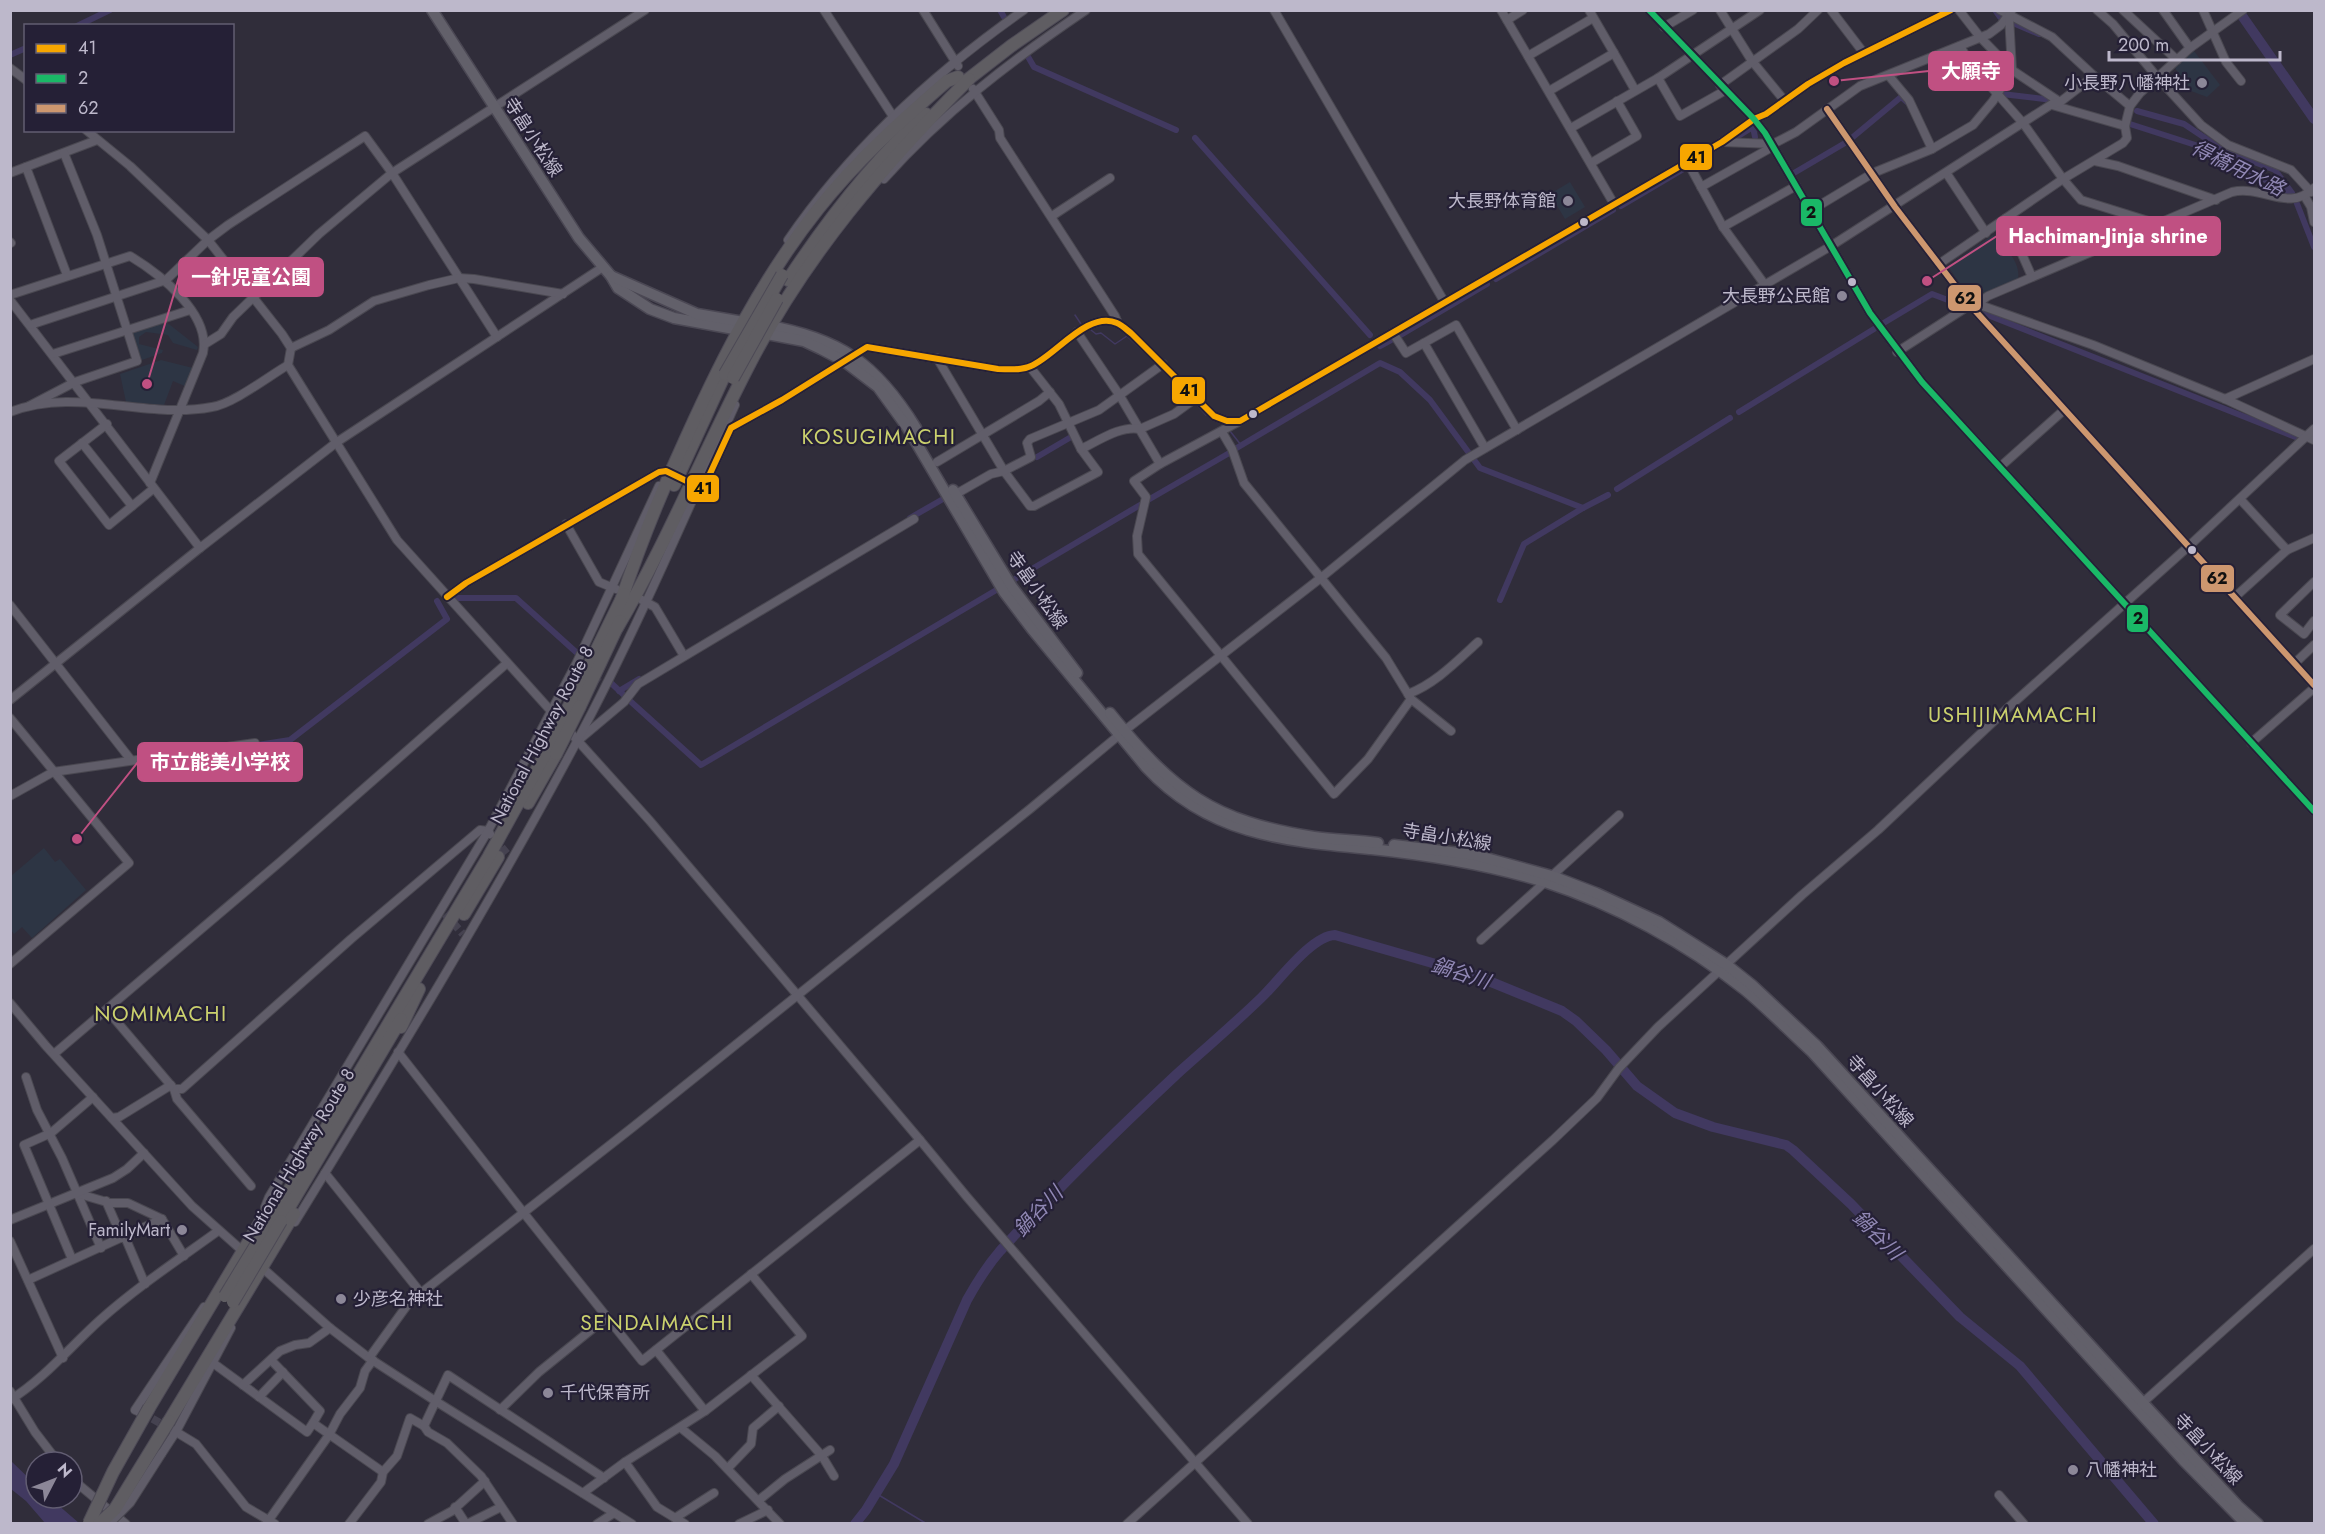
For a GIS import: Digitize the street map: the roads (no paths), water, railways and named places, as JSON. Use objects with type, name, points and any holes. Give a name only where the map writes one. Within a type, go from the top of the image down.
[{"type":"highway","name":"National Highway Route 8","points":[[576,704],[616,592],[724,375],[790,278],[827,224],[874,167],[914,125],[965,77],[1049,10]]},
{"type":"highway","name":"National Highway Route 8","points":[[965,77],[1063,10]]},
{"type":"highway","points":[[724,375],[739,326],[818,208],[879,141],[947,81],[965,77]]},
{"type":"highway","points":[[617,628],[660,550],[750,362],[769,330],[790,278]]},
{"type":"highway","name":"National Highway Route 8","points":[[393,1024],[419,989],[488,874],[617,628],[724,375]]},
{"type":"highway","name":"National Highway Route 8","points":[[98,1524],[160,1419],[226,1295],[280,1221],[385,1044],[404,989],[421,970],[552,750]]},
{"type":"highway","points":[[160,1419],[226,1295],[243,1251],[339,1091],[385,1044]]},
{"type":"highway","points":[[88,1523],[113,1472],[160,1419],[246,1295],[263,1268],[280,1221]]},
{"type":"main road","name":"寺畠小松線","points":[[432,10],[579,238],[611,276],[618,288],[650,309],[690,322],[769,330],[827,341],[879,377],[895,395],[1026,608],[1121,733]]},
{"type":"main road","name":"寺畠小松線","points":[[849,358],[889,400],[907,427],[1004,592],[1161,783],[1198,809],[1243,830],[1289,841],[1474,863],[1548,879],[1596,893],[1659,922],[1752,985],[1817,1046],[2140,1405],[2258,1524]]},
{"type":"main road","name":"寺畠小松線","points":[[2140,1405],[2183,1460],[2246,1524]]},
{"type":"street","points":[[205,344],[221,334],[232,317],[319,234],[392,174],[645,10]]},
{"type":"street","points":[[824,10],[895,119]]},
{"type":"street","points":[[923,10],[999,129],[1000,138],[1052,216],[1118,323],[1214,416],[1227,421],[1240,421]]},
{"type":"street","points":[[790,278],[809,273],[856,209],[913,146],[965,77],[1024,10]]},
{"type":"street","points":[[758,296],[766,276],[786,242],[815,200],[895,119],[965,77],[1031,48],[1086,10]]},
{"type":"street","points":[[1274,10],[1445,303]]},
{"type":"street","points":[[1501,10],[1614,204]]},
{"type":"street","points":[[1507,20],[1523,10]]},
{"type":"street","points":[[1649,10],[1754,120],[1774,145],[1870,313],[1897,352],[2314,811]]},
{"type":"street","points":[[1664,27],[1693,10]]},
{"type":"street","points":[[1720,10],[1752,61],[1784,100]]},
{"type":"street","points":[[1571,128],[1658,78],[1760,10]]},
{"type":"street","points":[[1658,78],[1680,116],[1723,87],[1752,61],[1798,29],[1818,10]]},
{"type":"street","points":[[1478,642],[1444,672],[1410,696],[1368,759],[1334,794],[1138,554],[1137,536],[1146,497],[1134,481],[1722,142],[1784,100],[1863,52],[1951,10]]},
{"type":"street","points":[[1959,10],[1980,37],[2012,70],[2056,103],[2125,126]]},
{"type":"street","points":[[2097,10],[2113,24],[2201,125],[2228,146],[2291,170],[2310,192],[2314,222]]},
{"type":"street","points":[[2123,10],[2177,60]]},
{"type":"street","points":[[2163,10],[2190,48]]},
{"type":"street","points":[[2203,10],[2226,62],[2241,81]]},
{"type":"street","points":[[1939,264],[2063,179],[2123,143],[2127,138],[2125,126],[2130,105],[2140,93],[2190,48],[2244,10]]},
{"type":"street","points":[[1837,12],[1863,52]]},
{"type":"street","points":[[1701,187],[1797,132],[1860,86],[1980,37],[2001,25],[2007,12]]},
{"type":"street","points":[[1810,211],[1873,173],[1932,149],[1973,125],[1998,93],[2012,70],[2007,12]]},
{"type":"street","points":[[2007,12],[2052,37],[2130,105]]},
{"type":"street","points":[[1528,56],[1591,14],[1635,90]]},
{"type":"street","points":[[1960,46],[1970,63],[2023,123],[2081,200],[2158,224]]},
{"type":"street","points":[[1549,91],[1614,53]]},
{"type":"street","points":[[10,68],[24,78]]},
{"type":"street","points":[[1888,76],[1909,100],[1932,149]]},
{"type":"street","points":[[160,1419],[196,1444],[246,1507],[270,1522],[340,1414],[360,1388],[371,1359],[408,1304],[798,995],[1121,733],[1322,577],[1470,457],[1895,207],[2094,76]]},
{"type":"street","points":[[1591,163],[1637,136],[1617,101]]},
{"type":"street","points":[[1827,109],[1895,207],[1939,264],[2064,410],[2314,686],[2251,742]]},
{"type":"street","points":[[88,132],[130,166],[208,240],[253,297],[291,348],[288,365],[397,540],[506,664],[650,821],[1248,1524]]},
{"type":"street","points":[[30,325],[166,280],[208,240],[365,136],[497,337]]},
{"type":"street","points":[[10,173],[97,140]]},
{"type":"street","points":[[1722,142],[1774,145]]},
{"type":"street","points":[[10,412],[29,406],[75,382],[137,361],[98,235],[64,153]]},
{"type":"street","points":[[1687,161],[1723,227],[1765,285]]},
{"type":"street","points":[[2095,161],[2118,166],[2216,200]]},
{"type":"street","points":[[26,167],[67,275]]},
{"type":"street","points":[[1947,174],[1986,233]]},
{"type":"street","points":[[1052,216],[1110,178]]},
{"type":"street","points":[[1723,227],[1797,186]]},
{"type":"street","points":[[1897,352],[1988,296],[2232,192],[2250,190],[2287,199],[2310,192]]},
{"type":"street","points":[[2006,218],[2032,277]]},
{"type":"street","points":[[10,295],[130,256],[166,280],[190,310],[201,326],[205,344],[180,411],[170,430],[152,486],[109,525],[59,461],[107,424]]},
{"type":"street","points":[[10,700],[337,442],[603,267]]},
{"type":"street","points":[[291,348],[328,330],[374,301],[459,278],[563,294]]},
{"type":"street","points":[[10,300],[200,548]]},
{"type":"street","points":[[1973,304],[2092,345],[2225,399],[2306,439]]},
{"type":"street","points":[[52,354],[190,310]]},
{"type":"street","points":[[698,487],[703,489],[731,428],[782,400],[867,347],[998,369],[1030,367],[1077,332],[1105,320],[1118,323]]},
{"type":"street","points":[[1393,333],[1406,353],[1456,325],[1517,430]]},
{"type":"street","points":[[1077,332],[1120,396],[1160,464]]},
{"type":"street","points":[[1424,343],[1485,448]]},
{"type":"street","points":[[937,358],[1004,471],[1030,506],[1034,506],[1098,472],[1081,449],[1069,423],[1050,392],[1030,367]]},
{"type":"street","points":[[2225,399],[2314,359]]},
{"type":"street","points":[[280,1221],[293,1224],[325,1173],[385,1044],[464,936],[577,741],[602,684],[698,487],[746,381],[750,362]]},
{"type":"street","points":[[956,494],[991,474],[1004,471],[1031,457],[1027,443],[1030,440],[1099,410],[1162,364]]},
{"type":"street","points":[[29,406],[63,402],[180,411],[220,405],[288,365]]},
{"type":"street","points":[[259,1225],[269,1197],[490,833],[616,592],[666,471],[708,379],[724,375]]},
{"type":"street","points":[[937,462],[1039,401],[1050,392]]},
{"type":"street","points":[[1081,449],[1115,433],[1140,429],[1174,414],[1196,398]]},
{"type":"street","points":[[2000,467],[2064,410]]},
{"type":"street","points":[[1127,1524],[1553,1140],[1597,1098],[1634,1052],[1658,1027],[1802,895],[1878,830],[2123,603],[2306,439],[2314,429]]},
{"type":"street","points":[[1222,432],[1232,449],[1244,483],[1386,658],[1410,696],[1451,731]]},
{"type":"street","points":[[82,443],[132,506]]},
{"type":"street","points":[[447,597],[466,583],[566,524],[659,472],[666,471]]},
{"type":"street","points":[[2240,499],[2287,550]]},
{"type":"street","points":[[577,741],[624,702],[638,684],[914,519]]},
{"type":"street","points":[[566,524],[597,579],[616,592]]},
{"type":"street","points":[[2235,597],[2287,550],[2314,538]]},
{"type":"street","points":[[2314,582],[2302,597],[2280,615],[2304,634],[2314,621]]},
{"type":"street","points":[[643,601],[654,607],[684,656]]},
{"type":"street","points":[[10,605],[131,760]]},
{"type":"street","points":[[2295,663],[2314,645]]},
{"type":"street","points":[[54,1054],[506,664]]},
{"type":"street","points":[[10,718],[129,863],[10,964]]},
{"type":"street","points":[[10,796],[34,780],[53,772],[255,743]]},
{"type":"street","points":[[1481,940],[1619,815]]},
{"type":"street","points":[[112,1118],[119,1117],[172,1087],[182,1089],[480,830],[490,833]]},
{"type":"street","points":[[10,1003],[112,1118],[218,1231],[330,1328],[371,1359],[437,1402],[632,1524]]},
{"type":"street","points":[[107,1010],[251,1186]]},
{"type":"street","points":[[385,1044],[642,1360],[920,1140]]},
{"type":"street","points":[[26,1077],[37,1110],[51,1133],[100,1248]]},
{"type":"street","points":[[72,1259],[24,1145],[51,1133],[93,1097]]},
{"type":"street","points":[[10,1220],[113,1178],[144,1153]]},
{"type":"street","points":[[325,1173],[421,1293]]},
{"type":"street","points":[[76,1193],[106,1201],[128,1203],[162,1219],[184,1256]]},
{"type":"street","points":[[106,1201],[145,1284]]},
{"type":"street","points":[[28,1280],[162,1219]]},
{"type":"street","points":[[48,1450],[12,1397],[63,1358],[100,1320],[218,1231]]},
{"type":"street","points":[[10,1241],[63,1358]]},
{"type":"street","points":[[2140,1405],[2314,1249]]},
{"type":"street","points":[[583,1493],[705,1411],[802,1336],[751,1274]]},
{"type":"street","points":[[109,1524],[130,1503],[162,1453],[160,1419],[213,1363],[241,1311],[246,1295]]},
{"type":"street","points":[[500,1410],[539,1372],[607,1317]]},
{"type":"street","points":[[243,1385],[280,1351],[309,1343],[330,1328]]},
{"type":"street","points":[[656,1350],[705,1411]]},
{"type":"street","points":[[213,1363],[307,1432],[321,1411],[271,1360]]},
{"type":"street","points":[[259,1397],[283,1372]]},
{"type":"street","points":[[424,1426],[448,1375],[604,1478]]},
{"type":"street","points":[[752,1375],[826,1453],[834,1476]]},
{"type":"street","points":[[728,1468],[751,1444],[753,1428],[779,1406]]},
{"type":"street","points":[[349,1524],[381,1482],[383,1472],[397,1456],[410,1418],[447,1443],[485,1481],[513,1524]]},
{"type":"street","points":[[313,1423],[383,1472]]},
{"type":"street","points":[[681,1428],[728,1468],[780,1524]]},
{"type":"street","points":[[759,1500],[785,1479],[826,1453]]},
{"type":"street","points":[[626,1462],[657,1507],[685,1524]]},
{"type":"street","points":[[428,1524],[455,1507],[485,1481]]},
{"type":"street","points":[[84,1489],[126,1524]]},
{"type":"street","points":[[675,1518],[714,1493]]},
{"type":"street","points":[[2000,1495],[2024,1524]]},
{"type":"street","points":[[455,1507],[466,1524],[501,1507]]},
{"type":"street","points":[[739,1524],[768,1510]]},
{"type":"street","points":[[597,1524],[614,1513]]},
{"type":"waterway","points":[[81,24],[110,10]]},
{"type":"waterway","points":[[1000,10],[1004,17]]},
{"type":"waterway","points":[[1995,10],[2000,17]]},
{"type":"waterway","points":[[2238,10],[2314,119]]},
{"type":"waterway","points":[[2013,23],[2039,34]]},
{"type":"waterway","points":[[10,55],[24,49]]},
{"type":"waterway","points":[[1027,55],[1034,67],[1176,130]]},
{"type":"waterway","points":[[2002,94],[2052,100]]},
{"type":"waterway","points":[[1853,137],[1901,97],[1907,102]]},
{"type":"waterway","points":[[2137,111],[2184,124],[2223,150],[2275,170],[2292,193]]},
{"type":"waterway","name":"得橋用水路","points":[[2130,124],[2211,150],[2294,196],[2314,247]]},
{"type":"waterway","points":[[1735,138],[1753,127],[1755,137]]},
{"type":"waterway","points":[[1195,138],[1370,335]]},
{"type":"waterway","points":[[1794,173],[1845,143]]},
{"type":"waterway","points":[[1621,206],[1687,167]]},
{"type":"waterway","points":[[1496,279],[1613,210]]},
{"type":"waterway","points":[[1399,336],[1487,284]]},
{"type":"waterway","points":[[1882,324],[1932,294],[1961,305]]},
{"type":"waterway","points":[[1980,312],[2298,438]]},
{"type":"waterway","points":[[1075,315],[1081,324]]},
{"type":"waterway","points":[[1739,412],[1874,329]]},
{"type":"waterway","points":[[1091,330],[1096,334],[1101,333],[1115,344],[1127,336],[1143,351]]},
{"type":"waterway","points":[[1380,346],[1391,340]]},
{"type":"waterway","points":[[1235,449],[1380,363],[1400,372],[1430,400],[1480,468],[1583,508]]},
{"type":"waterway","points":[[1197,405],[1206,415]]},
{"type":"waterway","points":[[1617,489],[1730,418]]},
{"type":"waterway","points":[[1230,431],[1241,445]]},
{"type":"waterway","points":[[1037,457],[1071,437]]},
{"type":"waterway","points":[[1148,500],[1231,452]]},
{"type":"waterway","points":[[1500,600],[1524,544],[1608,495]]},
{"type":"waterway","points":[[910,518],[943,499]]},
{"type":"waterway","points":[[1015,579],[1140,505]]},
{"type":"waterway","points":[[629,700],[701,765],[998,589]]},
{"type":"waterway","points":[[455,598],[516,598],[577,653]]},
{"type":"waterway","points":[[251,746],[290,740],[447,619],[437,601]]},
{"type":"waterway","points":[[619,691],[639,679]]},
{"type":"waterway","points":[[611,683],[625,696]]},
{"type":"waterway","name":"鍋谷川","points":[[855,1524],[894,1464],[967,1300],[995,1257],[1109,1139],[1261,998],[1296,960],[1316,943],[1335,935],[1474,975],[1562,1011],[1576,1021],[1606,1050],[1637,1086],[1675,1113],[1713,1127],[1786,1145],[1793,1150],[1851,1204],[1960,1317],[2020,1366],[2154,1524]]},
{"type":"waterway","points":[[877,1494],[927,1524]]},
{"type":"tunnel","points":[[581,665],[599,682]]},
{"type":"tunnel","points":[[494,838],[508,855]]},
{"type":"tunnel","points":[[445,914],[463,934]]},
{"type":"tunnel","points":[[142,1413],[169,1428]]},
{"type":"place","name":"大願寺","points":[[1834,81]]},
{"type":"place","name":"小長野八幡神社","points":[[2202,83]]},
{"type":"place","name":"大長野体育館","points":[[1568,201]]},
{"type":"place","name":"Hachiman-Jinja shrine","points":[[1927,281]]},
{"type":"place","name":"大長野公民館","points":[[1842,296]]},
{"type":"place","name":"一針児童公園","points":[[147,384]]},
{"type":"place","name":"市立能美小学校","points":[[77,839]]},
{"type":"place","name":"FamilyMart","points":[[182,1230]]},
{"type":"place","name":"少彦名神社","points":[[341,1299]]},
{"type":"place","name":"千代保育所","points":[[548,1393]]},
{"type":"place","name":"八幡神社","points":[[2073,1470]]},
{"type":"district","name":"KOSUGIMACHI","points":[[879,437]]},
{"type":"district","name":"USHIJIMAMACHI","points":[[2013,715]]},
{"type":"district","name":"NOMIMACHI","points":[[161,1014]]},
{"type":"district","name":"SENDAIMACHI","points":[[657,1323]]}]
